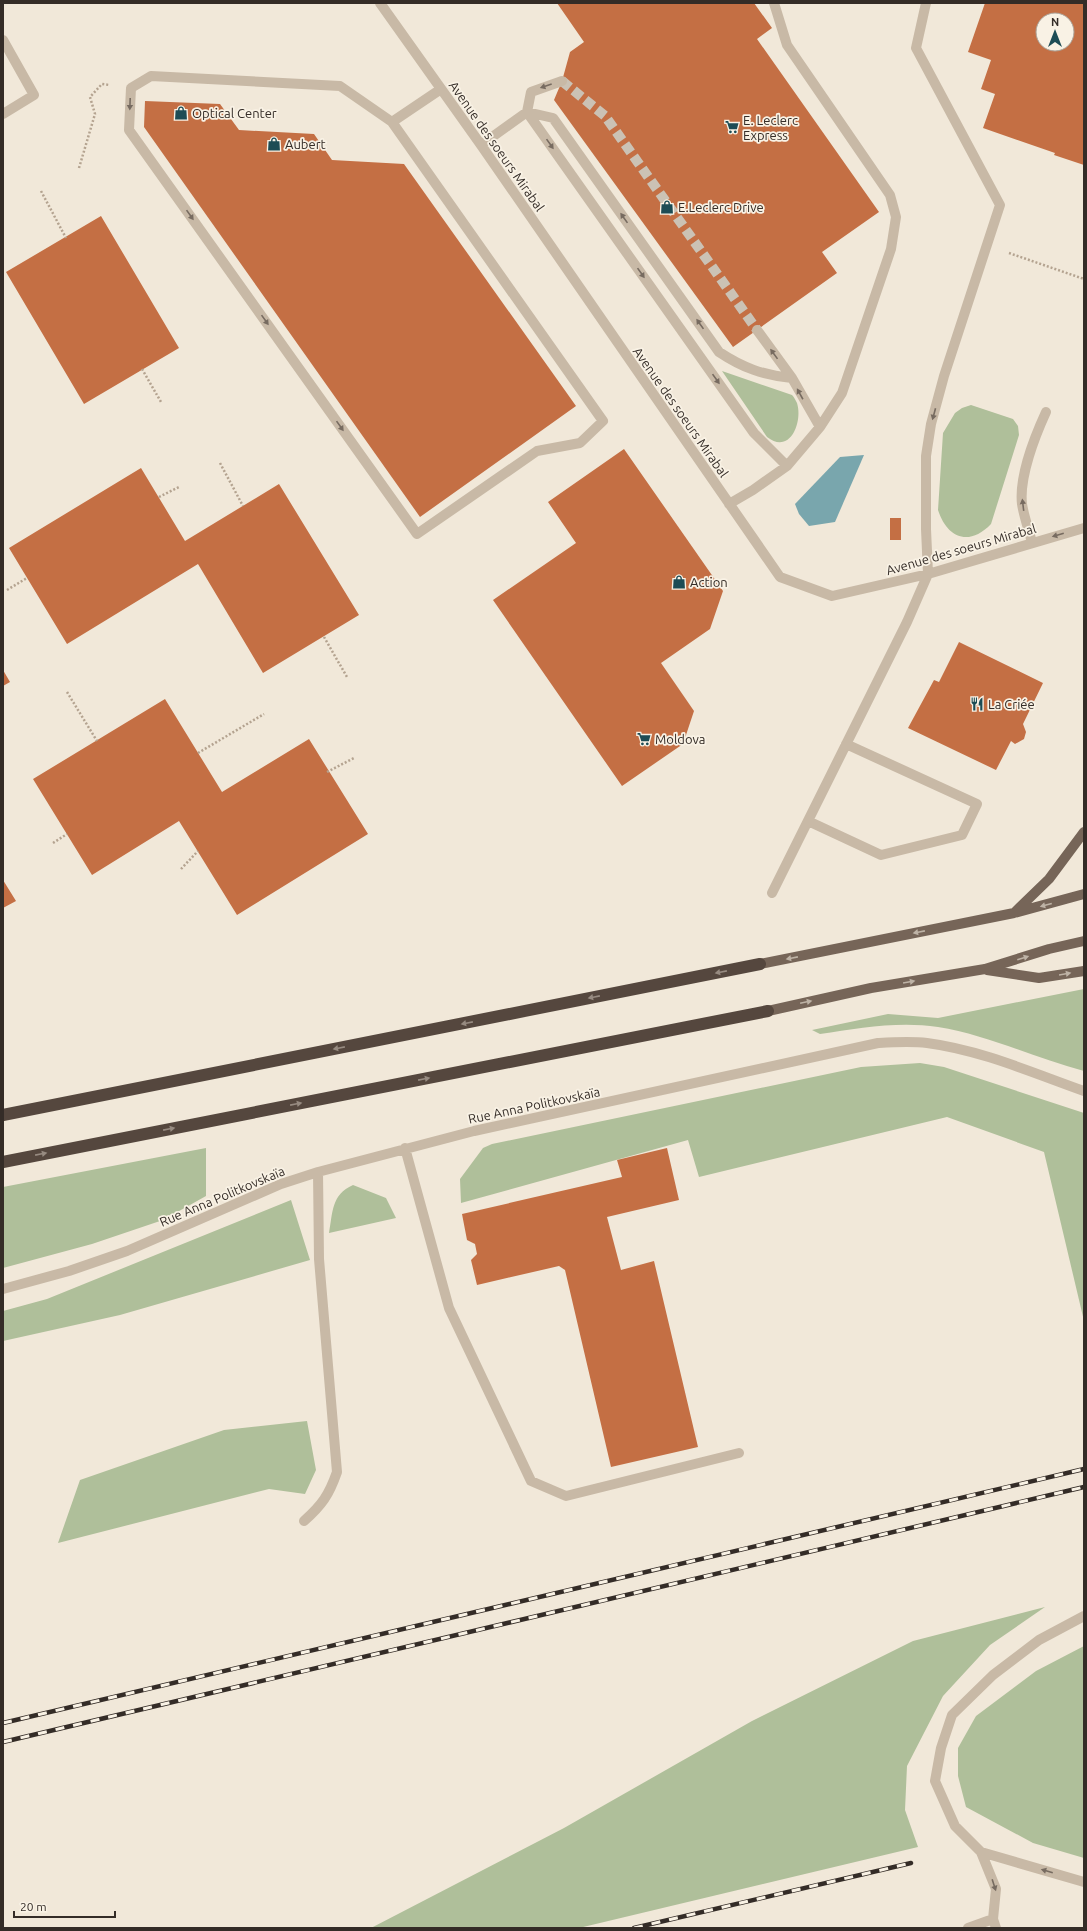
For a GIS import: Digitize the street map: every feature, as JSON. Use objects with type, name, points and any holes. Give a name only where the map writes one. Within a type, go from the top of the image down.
[{"type":"highway","points":[[3,1116],[760,964]]},
{"type":"highway","points":[[3,1162],[768,1011]]},
{"type":"main road","points":[[1014,913],[1049,879],[1084,832]]},
{"type":"main road","points":[[760,964],[1014,913],[1084,894]]},
{"type":"main road","points":[[768,1011],[871,988],[985,969],[1049,949],[1084,941]]},
{"type":"main road","points":[[985,969],[1039,978],[1084,971]]},
{"type":"street","name":"Avenue des soeurs Mirabal","points":[[380,3],[481,145],[780,577],[832,596],[928,574],[1032,542],[1084,528]]},
{"type":"street","points":[[729,504],[753,490],[787,466],[820,427],[842,393],[891,249],[896,217],[890,195],[788,45],[774,3]]},
{"type":"street","points":[[772,893],[907,622],[928,574],[926,528],[926,456],[931,424],[944,376],[1000,205],[916,48],[926,3]]},
{"type":"street","points":[[3,40],[34,95],[3,114]]},
{"type":"street","points":[[151,76],[340,86],[392,122],[603,421],[580,443],[537,451],[417,534],[130,130],[131,88],[151,76]]},
{"type":"street","points":[[481,145],[527,112],[531,92],[562,81]]},
{"type":"street","points":[[392,122],[441,89]]},
{"type":"street","points":[[527,112],[553,118],[719,352],[734,362],[767,375],[792,378]]},
{"type":"street","points":[[527,112],[754,433],[787,466]]},
{"type":"street","points":[[757,330],[792,378],[820,427]]},
{"type":"street","points":[[1032,542],[1022,503],[1024,476],[1038,429],[1046,412]]},
{"type":"street","points":[[808,821],[881,855],[962,835],[977,804],[846,744]]},
{"type":"street","name":"Rue Anna Politkovskaïa","points":[[3,1289],[69,1272],[126,1251],[274,1186],[318,1172],[474,1131],[878,1043],[926,1043],[954,1048],[985,1056],[1084,1091]]},
{"type":"street","points":[[405,1148],[449,1308],[531,1481],[566,1496],[739,1453]]},
{"type":"street","points":[[304,1521],[320,1508],[330,1492],[337,1472],[319,1259],[318,1172]]},
{"type":"street","points":[[968,1928],[994,1923],[996,1889],[981,1852],[955,1826],[935,1781],[941,1748],[952,1715],[993,1675],[1014,1658],[1039,1640],[1084,1616]]},
{"type":"street","points":[[981,1852],[1084,1882]]},
{"type":"path","points":[[79,168],[95,114],[90,97],[102,84],[131,88]]},
{"type":"path","points":[[42,191],[66,238]]},
{"type":"path","points":[[987,246],[1084,279]]},
{"type":"path","points":[[142,369],[161,402]]},
{"type":"path","points":[[220,463],[243,506]]},
{"type":"path","points":[[159,497],[179,487]]},
{"type":"path","points":[[7,590],[27,578]]},
{"type":"path","points":[[324,636],[347,677]]},
{"type":"path","points":[[67,692],[97,741]]},
{"type":"path","points":[[198,753],[264,714]]},
{"type":"path","points":[[327,772],[354,758]]},
{"type":"path","points":[[53,843],[67,834]]},
{"type":"path","points":[[180,869],[198,851]]},
{"type":"green space","points":[[722,371],[792,395],[797,403],[798,411],[798,419],[793,434],[782,442],[775,441],[767,437]]},
{"type":"green space","points":[[971,405],[1013,419],[1018,426],[1019,435],[991,524],[983,531],[967,537],[953,533],[942,520],[938,510],[943,433],[955,413],[962,408]]},
{"type":"green space","points":[[1084,989],[1084,1071],[975,1035],[938,1027],[923,1025],[894,1025],[820,1034],[812,1030],[888,1014],[938,1018]]},
{"type":"green space","points":[[920,1063],[944,1067],[1084,1113],[1084,1321],[1044,1152],[947,1117],[699,1177],[688,1140],[461,1203],[460,1179],[483,1148],[492,1144],[861,1067]]},
{"type":"green space","points":[[206,1148],[206,1196],[163,1220],[92,1244],[3,1268],[3,1187]]},
{"type":"green space","points":[[353,1185],[386,1198],[396,1218],[329,1233],[334,1205],[337,1199],[346,1189]]},
{"type":"green space","points":[[291,1200],[310,1260],[120,1315],[3,1341],[3,1311],[47,1299]]},
{"type":"green space","points":[[307,1421],[316,1470],[305,1494],[269,1489],[58,1543],[80,1480],[224,1430]]},
{"type":"green space","points":[[1045,1607],[990,1645],[943,1696],[907,1766],[905,1810],[918,1847],[579,1928],[371,1928],[564,1828],[752,1721],[913,1641]]},
{"type":"green space","points":[[1084,1646],[1084,1858],[1033,1843],[966,1807],[958,1776],[958,1748],[976,1716],[1036,1671]]},
{"type":"water","points":[[864,455],[835,522],[809,526],[799,514],[795,504],[840,457]]},
{"type":"building","name":"E. Leclerc Express","points":[[557,3],[754,3],[772,28],[757,39],[879,212],[822,252],[837,273],[733,347],[554,100],[562,81],[570,52],[584,42]]},
{"type":"building","points":[[985,3],[1084,3],[1084,165],[1054,155],[1055,153],[983,128],[995,94],[981,89],[991,60],[968,52]]},
{"type":"building","points":[[145,101],[220,104],[239,130],[314,134],[332,160],[404,164],[576,406],[420,517],[144,127]]},
{"type":"building","points":[[101,216],[179,348],[84,404],[6,272]]},
{"type":"building","points":[[624,449],[723,591],[710,629],[661,663],[694,711],[683,744],[622,786],[493,600],[576,543],[548,502]]},
{"type":"building","points":[[141,468],[185,541],[279,484],[359,615],[263,673],[198,564],[67,644],[9,548]]},
{"type":"building","points":[[890,518],[901,518],[901,540],[890,540]]},
{"type":"building","name":"La Criée","points":[[959,642],[1043,683],[1023,724],[1026,732],[1024,739],[1015,744],[1011,741],[996,770],[908,728],[934,680],[939,682]]},
{"type":"building","points":[[3,670],[10,682],[3,686]]},
{"type":"building","points":[[165,699],[222,792],[309,739],[368,834],[237,915],[179,821],[92,875],[33,779]]},
{"type":"building","points":[[3,880],[16,901],[3,908]]},
{"type":"building","points":[[667,1148],[679,1200],[607,1217],[621,1270],[654,1261],[698,1447],[611,1467],[565,1270],[559,1266],[477,1285],[471,1260],[477,1254],[475,1244],[467,1240],[462,1214],[622,1177],[617,1160]]},
{"type":"tunnel","points":[[562,81],[605,116],[757,330]]},
{"type":"railway","points":[[3,1723],[1084,1469]]},
{"type":"railway","points":[[3,1742],[1084,1487]]},
{"type":"railway","points":[[634,1928],[911,1863]]},
{"type":"place","name":"Optical Center","points":[[181,113]]},
{"type":"place","name":"E. Leclerc Express","points":[[732,127]]},
{"type":"place","name":"Aubert","points":[[274,144]]},
{"type":"place","name":"E.Leclerc Drive","points":[[667,207]]},
{"type":"place","name":"Action","points":[[679,582]]},
{"type":"place","name":"La Criée","points":[[977,704]]},
{"type":"place","name":"Moldova","points":[[644,739]]}]
